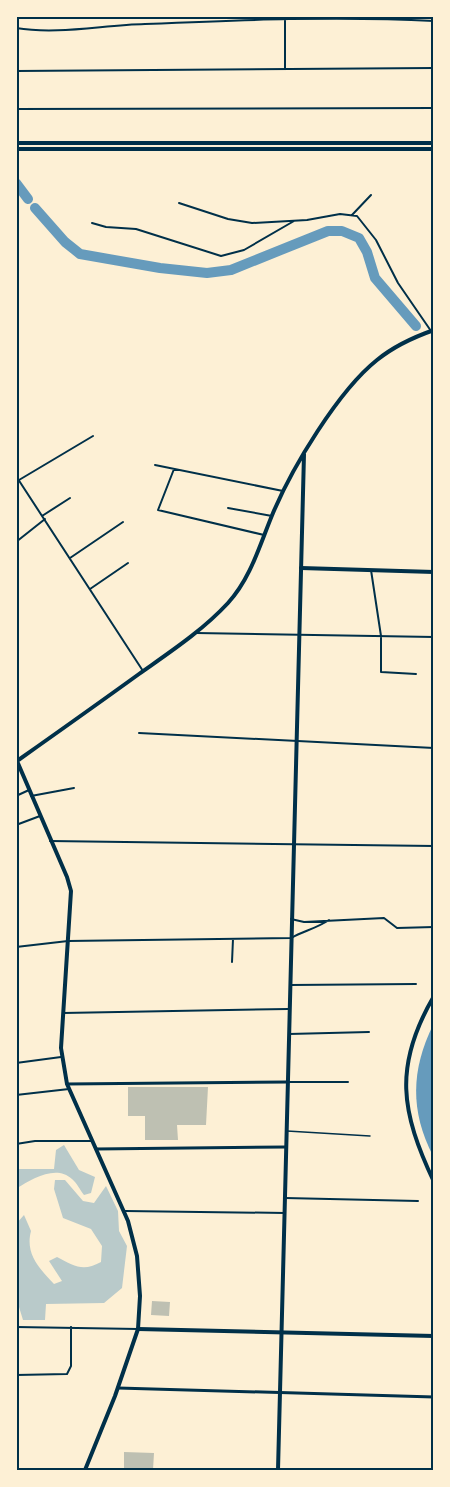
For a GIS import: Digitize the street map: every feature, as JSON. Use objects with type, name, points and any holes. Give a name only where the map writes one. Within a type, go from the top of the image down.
[{"type":"main road","points":[[16,143],[434,143]]},
{"type":"main road","points":[[85,143],[86,149]]},
{"type":"main road","points":[[140,143],[140,149]]},
{"type":"main road","points":[[246,143],[247,149]]},
{"type":"main road","points":[[304,143],[304,149]]},
{"type":"main road","points":[[16,149],[434,149]]},
{"type":"main road","points":[[85,1470],[118,1388],[138,1329],[140,1296],[137,1256],[132,1230],[68,1086],[61,1057],[71,891],[17,763],[196,633],[235,595],[245,578],[283,491],[304,453],[344,397],[365,371],[390,352],[432,331]]},
{"type":"main road","points":[[278,1470],[304,453]]},
{"type":"main road","points":[[290,479],[297,476],[303,479]]},
{"type":"main road","points":[[300,568],[434,572]]},
{"type":"main road","points":[[434,996],[420,1019],[412,1042],[407,1061],[406,1084],[412,1133],[434,1182]]},
{"type":"main road","points":[[138,1329],[434,1336]]},
{"type":"street","points":[[16,28],[53,30],[135,24],[285,20],[434,21]]},
{"type":"street","points":[[285,20],[285,68]]},
{"type":"street","points":[[16,71],[434,68]]},
{"type":"street","points":[[16,109],[434,108]]},
{"type":"street","points":[[352,215],[371,195]]},
{"type":"street","points":[[179,203],[245,223],[258,224],[352,215],[361,220],[371,232],[398,283],[432,331]]},
{"type":"street","points":[[92,223],[106,227],[136,229],[221,256],[244,250],[296,220]]},
{"type":"street","points":[[19,480],[93,436]]},
{"type":"street","points":[[155,465],[283,491]]},
{"type":"street","points":[[174,470],[158,510],[264,535]]},
{"type":"street","points":[[16,476],[143,671]]},
{"type":"street","points":[[42,516],[70,498]]},
{"type":"street","points":[[228,508],[272,516]]},
{"type":"street","points":[[16,542],[45,519]]},
{"type":"street","points":[[70,558],[123,522]]},
{"type":"street","points":[[90,589],[128,563]]},
{"type":"street","points":[[371,570],[381,636],[381,672],[416,674]]},
{"type":"street","points":[[196,633],[434,638]]},
{"type":"street","points":[[138,733],[434,748]]},
{"type":"street","points":[[31,796],[75,788]]},
{"type":"street","points":[[16,796],[29,790]]},
{"type":"street","points":[[16,825],[40,816]]},
{"type":"street","points":[[50,841],[434,846]]},
{"type":"street","points":[[291,919],[304,922],[384,918],[396,928],[434,927]]},
{"type":"street","points":[[16,947],[68,940],[291,938],[319,927],[329,920]]},
{"type":"street","points":[[232,962],[233,939]]},
{"type":"street","points":[[290,985],[416,984]]},
{"type":"street","points":[[63,1013],[289,1010]]},
{"type":"street","points":[[289,1034],[369,1032]]},
{"type":"street","points":[[16,1063],[61,1057]]},
{"type":"street","points":[[16,1095],[68,1086],[348,1082]]},
{"type":"street","points":[[16,1144],[35,1141],[92,1141]]},
{"type":"street","points":[[96,1149],[286,1147]]},
{"type":"street","points":[[285,1198],[418,1201]]},
{"type":"street","points":[[124,1211],[285,1213]]},
{"type":"street","points":[[16,1327],[138,1329]]},
{"type":"street","points":[[16,1375],[67,1374],[71,1366],[71,1327]]},
{"type":"street","points":[[118,1388],[434,1397]]},
{"type":"lane","points":[[286,1131],[370,1136]]},
{"type":"shaded area","points":[[64,1145],[79,1170],[95,1177],[91,1193],[84,1195],[72,1179],[59,1173],[44,1174],[17,1188],[17,1169],[54,1169],[56,1150]]},
{"type":"shaded area","points":[[55,1180],[65,1180],[83,1201],[94,1203],[106,1186],[118,1211],[119,1231],[127,1246],[122,1288],[104,1303],[46,1304],[45,1320],[23,1320],[19,1307],[17,1310],[16,1224],[24,1215],[31,1231],[32,1254],[54,1284],[62,1281],[49,1261],[57,1257],[79,1267],[89,1267],[101,1262],[102,1246],[91,1229],[63,1218],[54,1189]]},
{"type":"water","points":[[433,1025],[433,1156],[420,1123],[416,1090],[420,1058]]},
{"type":"building","points":[[128,1087],[208,1087],[206,1125],[177,1125],[178,1140],[145,1140],[145,1116],[128,1116]]},
{"type":"building","points":[[152,1301],[170,1302],[169,1316],[151,1315]]},
{"type":"building","points":[[124,1452],[154,1453],[153,1470],[124,1469]]},
{"type":"waterway","points":[[16,183],[28,199]]},
{"type":"waterway","points":[[35,208],[65,242],[80,254],[160,268],[207,273],[231,270],[328,231],[342,231],[359,238],[367,252],[375,278],[416,326]]}]
